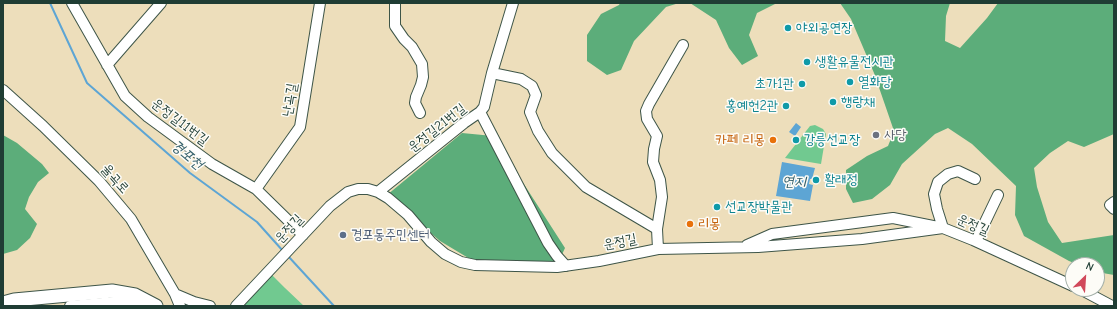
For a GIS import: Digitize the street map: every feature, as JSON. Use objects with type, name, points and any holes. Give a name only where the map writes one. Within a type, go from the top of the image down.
[{"type":"main road","points":[[3,303],[14,300],[112,292],[136,295],[156,306]]},
{"type":"street","name":"운정길11번길","points":[[72,3],[125,96],[148,117],[212,164],[256,189],[301,236]]},
{"type":"street","points":[[107,66],[161,3]]},
{"type":"street","name":"난곡길","points":[[256,189],[300,127],[320,3]]},
{"type":"street","points":[[395,3],[395,26],[398,33],[417,53],[422,64],[422,85],[416,97],[415,103],[420,113]]},
{"type":"street","name":"운정길21번길","points":[[378,192],[464,123],[480,112],[484,107],[492,73],[513,3]]},
{"type":"street","points":[[658,249],[657,229],[662,197],[660,180],[652,162],[657,136],[647,119],[646,111],[683,45]]},
{"type":"street","points":[[492,73],[522,79],[532,86],[536,95],[530,112],[538,131],[552,153],[586,187],[657,229]]},
{"type":"street","name":"율곡로","points":[[3,90],[43,126],[99,181],[131,219],[175,294],[180,306]]},
{"type":"street","points":[[480,112],[548,243],[566,266]]},
{"type":"street","points":[[744,246],[772,234],[893,218],[943,228],[934,194],[938,182],[948,174],[958,171],[975,179]]},
{"type":"street","name":"운정길","points":[[236,306],[330,206],[348,192],[358,189],[368,189],[378,192],[388,198],[408,215],[431,242],[445,254],[461,262],[475,265],[557,268],[658,249],[744,246],[758,247],[862,239],[943,228],[976,241],[1065,282]]},
{"type":"street","points":[[976,241],[998,194]]},
{"type":"street","points":[[175,294],[194,302],[210,306]]},
{"type":"street","points":[[1097,297],[1112,306]]},
{"type":"street","points":[[70,306],[114,302],[138,306]]},
{"type":"green space","points":[[620,3],[679,3],[666,7],[634,41],[621,70],[607,75],[587,61],[587,35],[601,14],[619,5]]},
{"type":"green space","points":[[690,3],[777,3],[757,13],[749,35],[758,56],[742,65],[729,48],[716,20]]},
{"type":"green space","points":[[840,3],[950,3],[946,16],[945,41],[960,48],[987,18],[998,3],[1114,3],[1114,134],[1084,147],[1068,141],[1050,153],[1034,168],[1037,187],[1048,222],[1062,243],[1114,235],[1114,275],[1105,273],[1105,257],[1065,257],[1065,259],[1024,236],[1015,215],[1016,186],[972,144],[948,128],[935,134],[902,164],[890,185],[872,199],[853,203],[846,189],[846,170],[867,156],[888,146],[894,131],[874,73],[851,19]]},
{"type":"green space","points":[[815,125],[823,129],[826,134],[821,164],[785,158],[810,126]]},
{"type":"green space","points":[[462,133],[493,136],[565,248],[558,263],[480,265],[440,241],[387,195]]},
{"type":"green space","points":[[3,135],[17,143],[42,164],[49,173],[38,182],[29,197],[25,209],[37,224],[30,238],[17,250],[3,254]]},
{"type":"green space","points":[[272,275],[285,288],[304,306],[243,306]]},
{"type":"water","points":[[796,123],[801,127],[795,136],[789,132]]},
{"type":"water","name":"연지","points":[[782,162],[815,168],[809,184],[813,185],[810,201],[776,196]]},
{"type":"waterway","name":"경포천","points":[[50,3],[87,83],[190,173],[257,222],[283,251]]},
{"type":"waterway","name":"경포천","points":[[288,256],[334,306]]},
{"type":"place","name":"야외공연장","points":[[788,28]]},
{"type":"place","name":"생활유물전시관","points":[[807,62]]},
{"type":"place","name":"열화당","points":[[850,82]]},
{"type":"place","name":"초가1관","points":[[802,84]]},
{"type":"place","name":"행랑채","points":[[833,102]]},
{"type":"place","name":"홍예헌2관","points":[[786,106]]},
{"type":"place","name":"사당","points":[[876,135]]},
{"type":"place","name":"카페 리몽","points":[[773,140]]},
{"type":"place","name":"강릉선교장","points":[[796,140]]},
{"type":"place","name":"활래정","points":[[816,180]]},
{"type":"place","name":"선교장박물관","points":[[717,207]]},
{"type":"place","name":"리몽","points":[[690,224]]},
{"type":"place","name":"경포동주민센터","points":[[343,235]]}]
